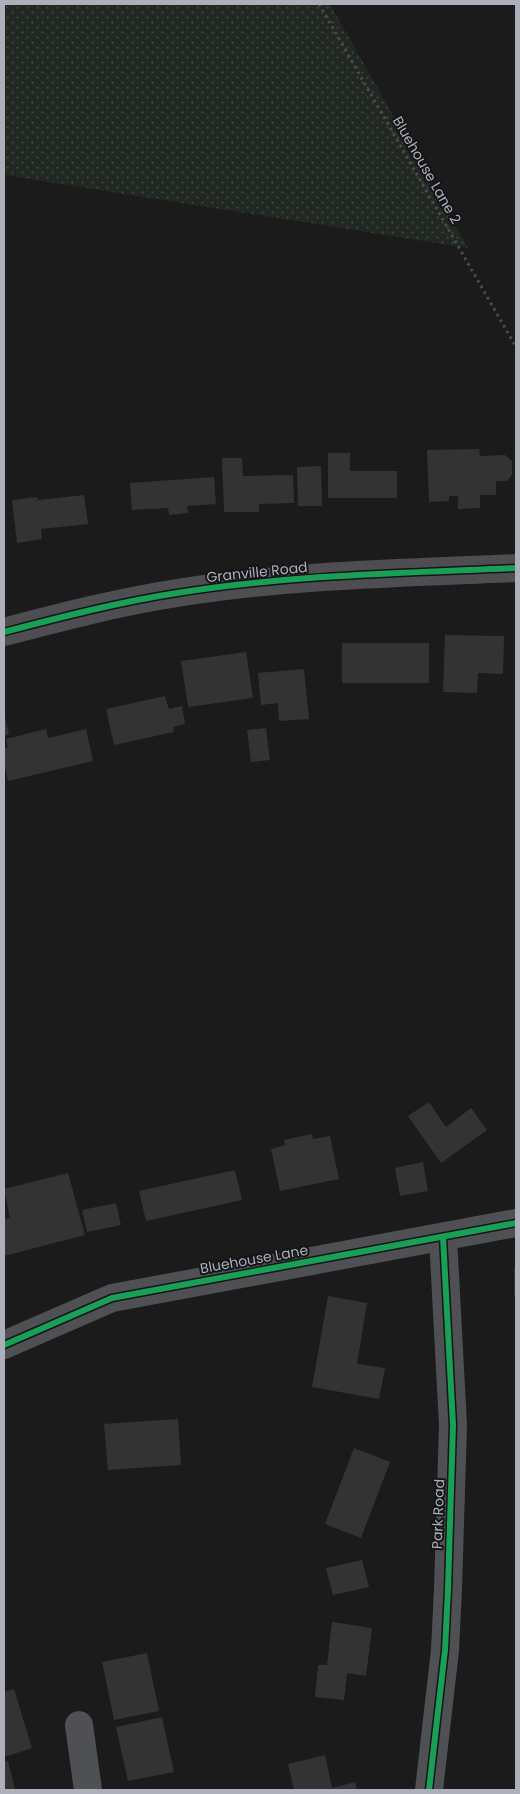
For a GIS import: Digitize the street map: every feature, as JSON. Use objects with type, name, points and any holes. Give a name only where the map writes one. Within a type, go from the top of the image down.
[{"type":"street","name":"Granville Road","points":[[4,632],[151,598],[246,584],[406,572],[516,568]]},
{"type":"street","name":"Bluehouse Lane","points":[[4,1345],[112,1298],[516,1223]]},
{"type":"street","name":"Park Road","points":[[429,1790],[445,1650],[453,1425],[443,1237]]},
{"type":"street","points":[[79,1725],[88,1790]]},
{"type":"shaded area","points":[[4,4],[330,4],[468,248],[4,175]]},
{"type":"building","points":[[479,449],[480,456],[505,455],[512,461],[512,475],[507,481],[496,481],[496,495],[480,495],[480,508],[458,509],[458,496],[449,496],[449,501],[429,502],[427,450]]},
{"type":"building","points":[[328,453],[350,453],[350,471],[397,471],[397,498],[328,498]]},
{"type":"building","points":[[222,458],[242,458],[243,476],[293,475],[294,503],[259,504],[259,512],[224,512]]},
{"type":"building","points":[[321,466],[322,506],[298,506],[297,467]]},
{"type":"building","points":[[214,477],[216,504],[187,506],[188,513],[169,515],[168,508],[132,510],[130,483]]},
{"type":"building","points":[[84,495],[88,524],[41,529],[42,539],[17,543],[12,500],[37,497],[38,500]]},
{"type":"building","points":[[445,635],[504,636],[503,674],[478,673],[477,693],[443,692]]},
{"type":"building","points":[[342,643],[429,643],[429,683],[342,683]]},
{"type":"building","points":[[246,652],[253,698],[188,707],[181,661]]},
{"type":"building","points":[[304,669],[309,719],[279,721],[278,703],[261,705],[258,673]]},
{"type":"building","points":[[165,696],[169,709],[182,706],[185,724],[173,727],[174,732],[114,745],[106,709]]},
{"type":"building","points":[[4,713],[9,734],[4,736]]},
{"type":"building","points":[[266,728],[270,760],[251,762],[247,730]]},
{"type":"building","points":[[46,729],[48,738],[86,729],[93,761],[8,781],[4,763],[4,748],[8,747],[6,739]]},
{"type":"building","points":[[429,1102],[446,1127],[471,1108],[487,1130],[441,1163],[408,1116]]},
{"type":"building","points":[[312,1134],[313,1139],[330,1136],[339,1179],[280,1191],[271,1149],[285,1145],[284,1140]]},
{"type":"building","points":[[423,1162],[428,1191],[400,1196],[395,1168]]},
{"type":"building","points":[[235,1170],[242,1200],[146,1221],[139,1191]]},
{"type":"building","points":[[68,1173],[85,1235],[4,1256],[4,1219],[10,1218],[4,1189]]},
{"type":"building","points":[[116,1203],[121,1225],[87,1232],[82,1210]]},
{"type":"building","points":[[514,1268],[516,1268],[516,1296],[514,1296]]},
{"type":"building","points":[[328,1296],[367,1303],[357,1364],[385,1368],[379,1399],[312,1387]]},
{"type":"building","points":[[178,1419],[181,1465],[108,1470],[104,1424]]},
{"type":"building","points":[[354,1448],[390,1462],[361,1538],[325,1524]]},
{"type":"building","points":[[362,1560],[369,1587],[333,1595],[326,1568]]},
{"type":"building","points":[[332,1622],[372,1628],[366,1676],[347,1673],[344,1700],[315,1697],[318,1665],[327,1665]]},
{"type":"building","points":[[147,1653],[159,1711],[114,1720],[102,1662]]},
{"type":"building","points":[[14,1689],[32,1748],[4,1757],[4,1692]]},
{"type":"building","points":[[162,1717],[174,1772],[128,1781],[116,1727]]},
{"type":"building","points":[[325,1755],[332,1788],[355,1782],[357,1790],[294,1790],[288,1764]]},
{"type":"building","points":[[8,1761],[15,1790],[4,1790],[4,1762]]},
{"type":"cycle path","points":[[4,632],[68,615],[134,601],[219,587],[304,578],[516,568]]},
{"type":"cycle path","points":[[4,1345],[112,1298],[516,1223]]},
{"type":"cycle path","points":[[429,1790],[445,1650],[453,1425],[443,1237]]}]
